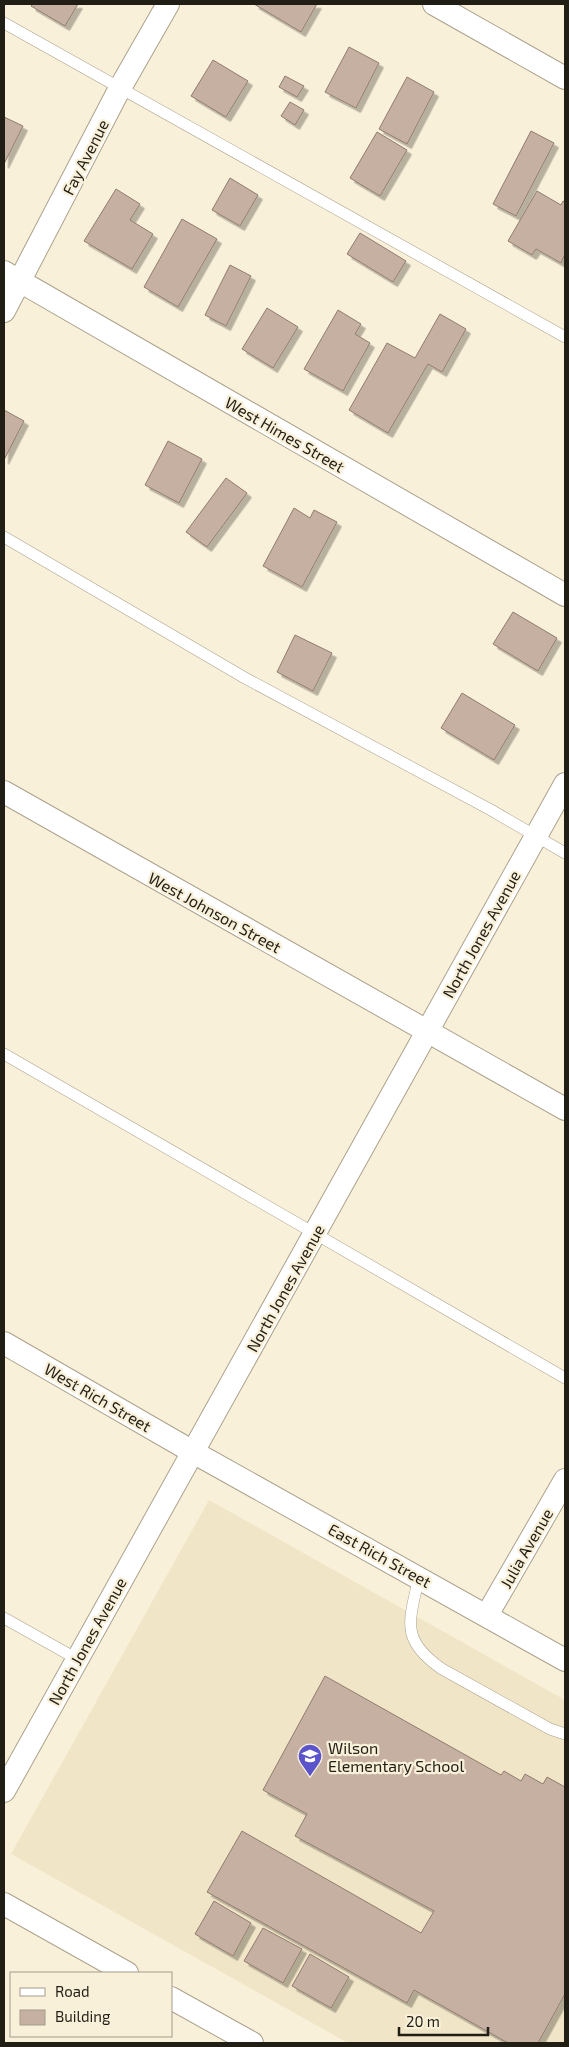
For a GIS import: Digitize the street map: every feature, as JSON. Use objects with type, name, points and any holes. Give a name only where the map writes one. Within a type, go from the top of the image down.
[{"type":"street","name":"Fay Avenue","points":[[4,311],[12,277],[168,4]]},
{"type":"street","points":[[434,4],[565,78]]},
{"type":"street","name":"West Himes Street","points":[[12,277],[565,595]]},
{"type":"street","name":"North Jones Avenue","points":[[4,1791],[565,784]]},
{"type":"street","name":"West Johnson Street","points":[[4,792],[565,1109]]},
{"type":"street","name":"West Rich Street","points":[[4,1342],[193,1452]]},
{"type":"street","name":"East Rich Street","points":[[193,1452],[565,1660]]},
{"type":"street","name":"Julia Avenue","points":[[486,1615],[565,1480]]},
{"type":"street","points":[[4,1904],[125,1972]]},
{"type":"street","points":[[172,1999],[252,2043]]},
{"type":"lane","points":[[4,23],[565,337]]},
{"type":"lane","points":[[4,537],[245,678],[491,810],[565,853]]},
{"type":"lane","points":[[4,1054],[565,1378]]},
{"type":"lane","points":[[419,1577],[410,1618],[416,1646],[427,1658],[442,1669],[550,1729],[565,1734]]},
{"type":"lane","points":[[4,1618],[77,1659]]},
{"type":"shaded area","name":"Wilson Elementary School","points":[[209,1500],[565,1700],[565,2043],[348,2043],[11,1854]]},
{"type":"building","points":[[33,4],[78,4],[65,26],[31,6]]},
{"type":"building","points":[[254,4],[317,4],[301,32]]},
{"type":"building","points":[[349,47],[379,63],[356,108],[325,92]]},
{"type":"building","points":[[213,60],[248,81],[226,117],[191,96]]},
{"type":"building","points":[[285,76],[304,86],[297,97],[279,87]]},
{"type":"building","points":[[407,77],[434,92],[407,144],[379,129]]},
{"type":"building","points":[[290,102],[304,110],[295,125],[281,116]]},
{"type":"building","points":[[4,117],[23,126],[4,164]]},
{"type":"building","points":[[531,131],[554,143],[516,216],[493,204]]},
{"type":"building","points":[[377,132],[407,150],[380,196],[350,178]]},
{"type":"building","points":[[230,178],[258,195],[240,226],[212,210]]},
{"type":"building","points":[[116,189],[140,204],[130,220],[153,234],[132,269],[84,241]]},
{"type":"building","points":[[537,191],[561,205],[563,201],[565,202],[565,254],[561,263],[536,249],[532,255],[508,241]]},
{"type":"building","points":[[182,219],[217,239],[178,307],[144,287]]},
{"type":"building","points":[[360,233],[406,261],[393,282],[347,254]]},
{"type":"building","points":[[230,265],[251,276],[226,326],[205,315]]},
{"type":"building","points":[[267,308],[298,327],[273,368],[242,349]]},
{"type":"building","points":[[338,310],[361,324],[355,334],[370,343],[343,391],[304,369]]},
{"type":"building","points":[[440,314],[466,329],[442,372],[428,364],[388,433],[349,410],[387,343],[415,358]]},
{"type":"building","points":[[4,410],[24,421],[4,460]]},
{"type":"building","points":[[168,441],[202,459],[179,503],[145,485]]},
{"type":"building","points":[[226,478],[247,493],[207,547],[186,532]]},
{"type":"building","points":[[294,508],[310,518],[314,510],[337,522],[302,587],[263,566]]},
{"type":"building","points":[[513,612],[557,638],[538,671],[493,644]]},
{"type":"building","points":[[295,635],[332,653],[313,691],[277,672]]},
{"type":"building","points":[[462,693],[515,725],[494,760],[441,728]]},
{"type":"building","points":[[325,1676],[501,1775],[504,1771],[521,1781],[525,1774],[543,1784],[547,1777],[565,1787],[565,1994],[538,2043],[508,2043],[414,1990],[407,2003],[207,1892],[242,1831],[421,1933],[434,1911],[295,1836],[307,1814],[263,1790]]},
{"type":"building","points":[[214,1901],[251,1923],[233,1956],[195,1934]]},
{"type":"building","points":[[263,1928],[302,1949],[283,1983],[244,1961]]},
{"type":"building","points":[[310,1954],[349,1977],[331,2008],[292,1986]]},
{"type":"place","name":"Wilson Elementary School","points":[[310,1777]]}]
